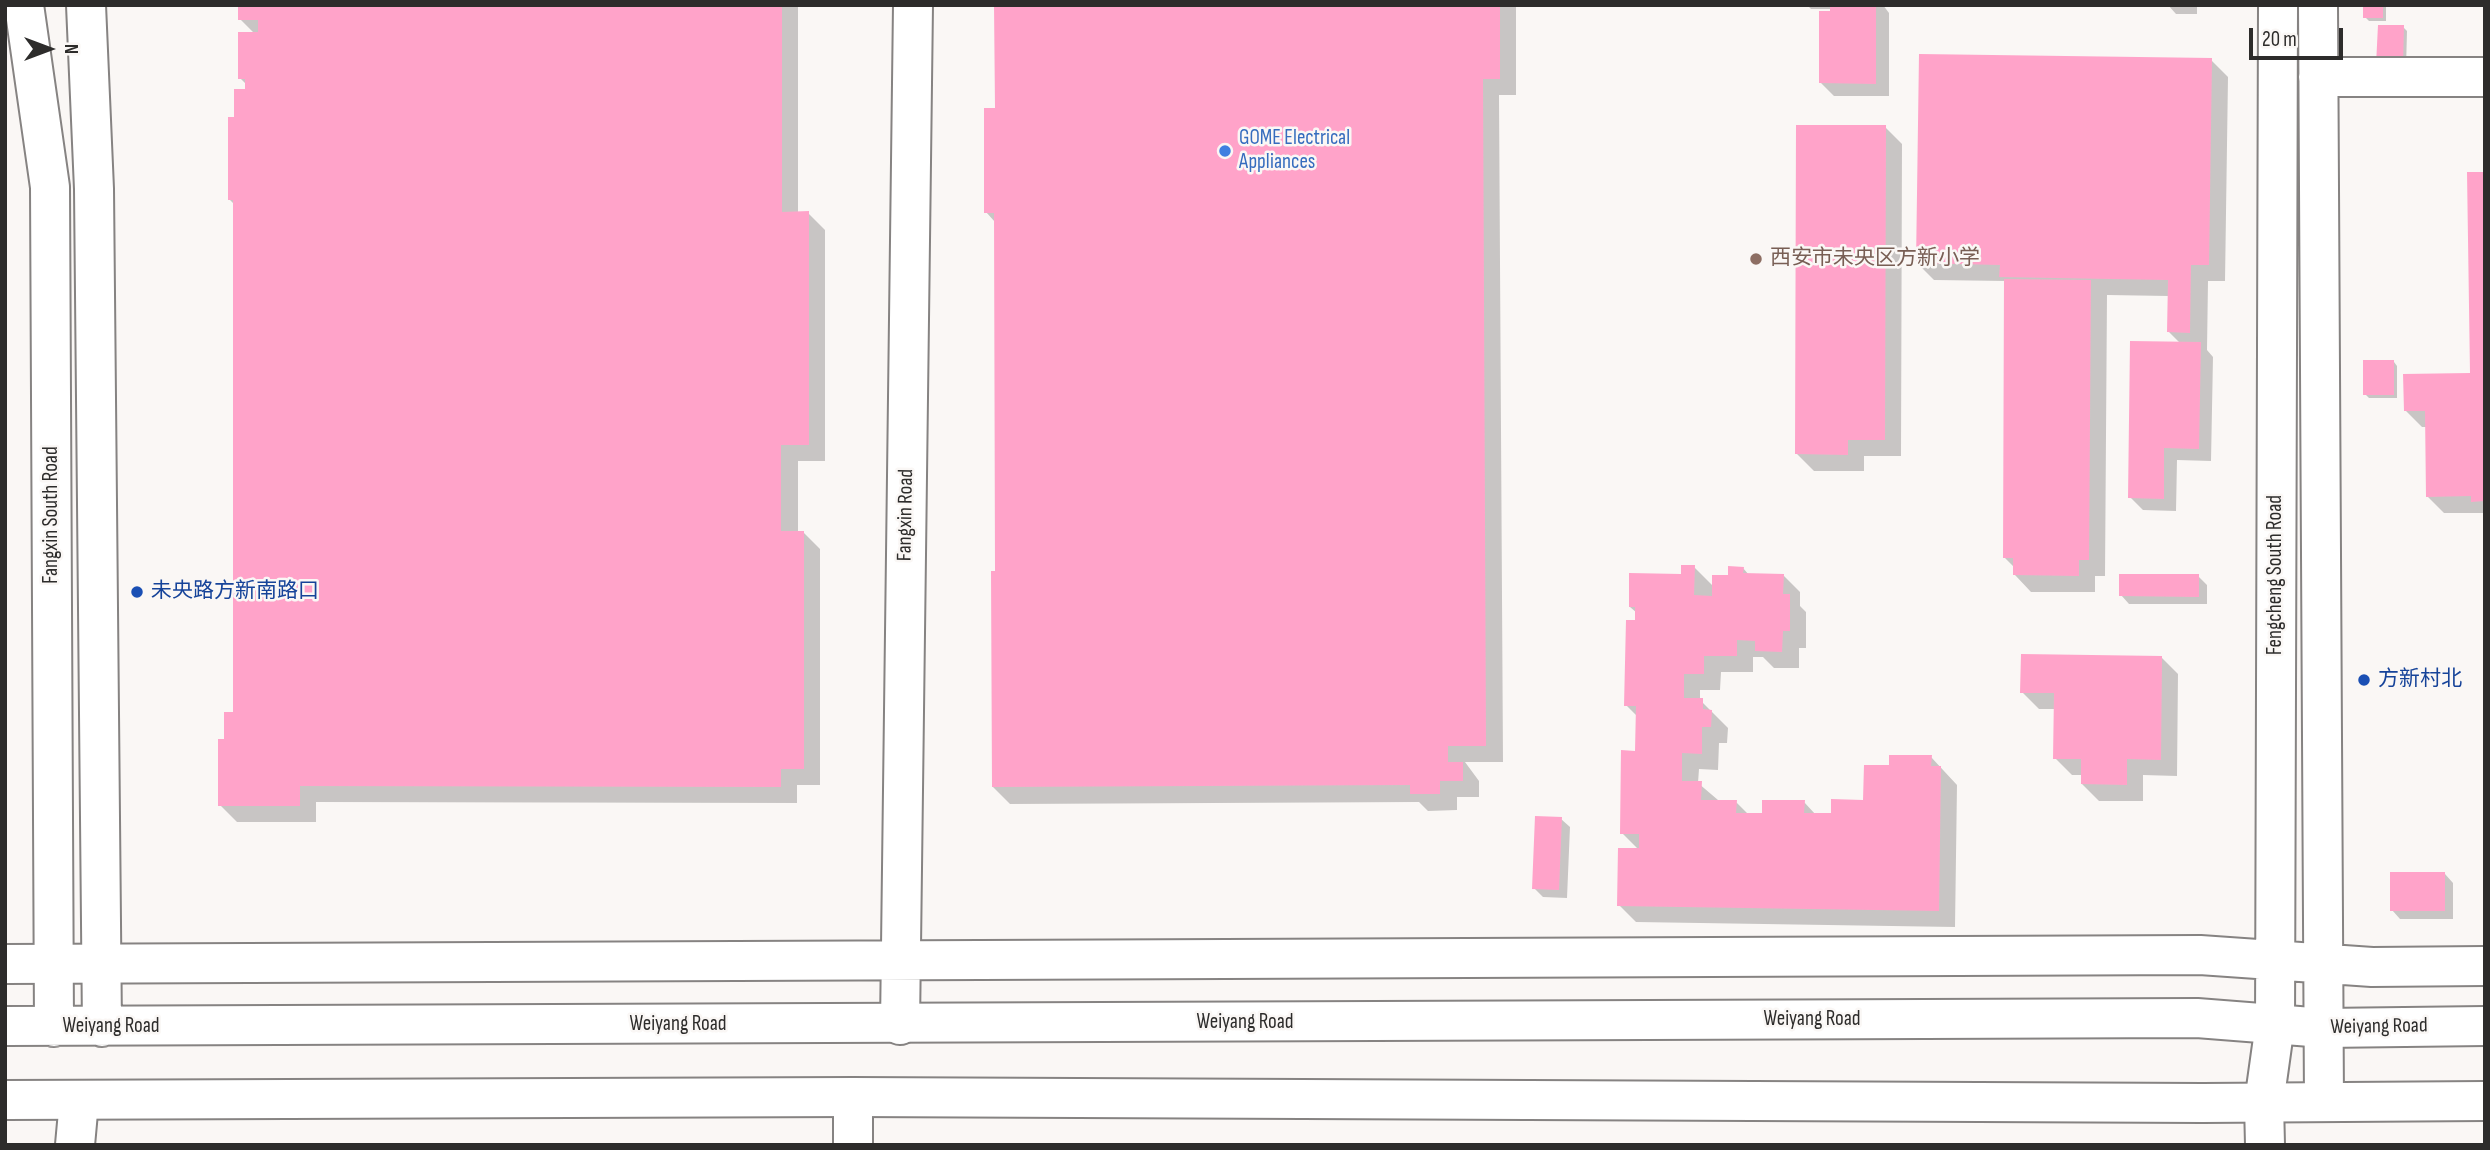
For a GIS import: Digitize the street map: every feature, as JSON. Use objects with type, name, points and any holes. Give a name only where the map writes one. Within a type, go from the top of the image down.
[{"type":"main road","name":"Fangxin South Road","points":[[24,5],[50,187],[54,1027]]},
{"type":"main road","points":[[86,5],[94,189],[102,1027]]},
{"type":"main road","name":"Fangxin Road","points":[[900,1025],[913,5]]},
{"type":"main road","name":"Fengcheng South Road","points":[[2265,1145],[2264,1103],[2275,1024],[2278,5]]},
{"type":"main road","name":"Fengcheng South Road","points":[[2318,5],[2324,1102]]},
{"type":"main road","points":[[2318,77],[2485,77]]},
{"type":"main road","points":[[5,964],[2186,955],[2372,967],[2485,966]]},
{"type":"main road","name":"Weiyang Road","points":[[5,1026],[900,1025],[2197,1018],[2324,1028],[2485,1026]]},
{"type":"main road","points":[[853,1097],[853,1145]]},
{"type":"main road","points":[[5,1100],[853,1097],[2264,1103],[2485,1101]]},
{"type":"main road","points":[[75,1145],[79,1101]]},
{"type":"building","points":[[238,5],[782,5],[782,212],[809,211],[809,445],[781,445],[781,531],[804,531],[804,769],[781,769],[781,787],[300,786],[300,806],[218,806],[218,739],[224,739],[224,712],[233,712],[233,200],[228,200],[228,117],[234,117],[234,89],[245,89],[245,79],[238,79],[238,32],[258,32],[258,20],[238,20]]},
{"type":"building","points":[[994,5],[1500,5],[1500,79],[1483,79],[1486,746],[1448,746],[1448,762],[1463,762],[1463,781],[1440,781],[1440,794],[1410,794],[1410,785],[992,787],[991,571],[995,571],[994,213],[984,213],[984,108],[995,108]]},
{"type":"building","points":[[1830,5],[1876,5],[1876,84],[1819,83],[1819,11],[1830,11]]},
{"type":"building","points":[[2363,5],[2383,5],[2383,18],[2363,18]]},
{"type":"building","points":[[2378,25],[2404,25],[2403,66],[2376,65]]},
{"type":"building","points":[[1919,54],[2212,58],[2209,265],[2191,265],[2190,333],[2167,332],[2168,280],[1999,277],[2000,265],[1916,263]]},
{"type":"building","points":[[1796,125],[1886,125],[1885,440],[1848,440],[1848,455],[1795,454]]},
{"type":"building","points":[[2467,172],[2485,172],[2485,501],[2471,502],[2471,496],[2426,497],[2425,411],[2404,411],[2403,374],[2470,373]]},
{"type":"building","points":[[2004,279],[2091,280],[2089,560],[2079,560],[2079,576],[2013,575],[2013,558],[2003,558]]},
{"type":"building","points":[[2130,341],[2201,342],[2199,449],[2164,448],[2164,499],[2128,498]]},
{"type":"building","points":[[2363,360],[2394,360],[2394,395],[2363,395]]},
{"type":"building","points":[[1681,565],[1695,565],[1694,595],[1712,596],[1712,575],[1728,575],[1728,566],[1744,567],[1743,573],[1784,574],[1783,594],[1790,594],[1790,631],[1783,631],[1782,652],[1755,651],[1755,641],[1737,640],[1737,656],[1704,656],[1704,674],[1684,674],[1684,698],[1703,698],[1703,709],[1712,710],[1711,727],[1702,727],[1702,754],[1682,753],[1682,781],[1702,781],[1701,800],[1737,800],[1736,813],[1762,813],[1762,800],[1805,800],[1804,813],[1831,813],[1831,799],[1863,800],[1864,765],[1889,765],[1889,755],[1932,755],[1931,766],[1941,766],[1939,911],[1617,906],[1618,848],[1639,848],[1639,834],[1620,834],[1621,750],[1635,751],[1636,706],[1624,706],[1626,620],[1635,620],[1635,607],[1629,607],[1629,573],[1681,574]]},
{"type":"building","points":[[2119,574],[2199,574],[2199,597],[2119,596]]},
{"type":"building","points":[[2021,654],[2162,656],[2161,760],[2127,759],[2127,785],[2081,784],[2081,759],[2053,759],[2054,693],[2020,693]]},
{"type":"building","points":[[1535,816],[1562,817],[1559,890],[1532,889]]},
{"type":"building","points":[[2390,872],[2445,872],[2445,911],[2390,911]]},
{"type":"place","name":"GOME Electrical Appliances","points":[[1225,151]]},
{"type":"place","name":"西安市未央区方新小学","points":[[1756,259]]},
{"type":"place","name":"未央路方新南路口","points":[[137,592]]},
{"type":"place","name":"方新村北","points":[[2364,680]]}]
